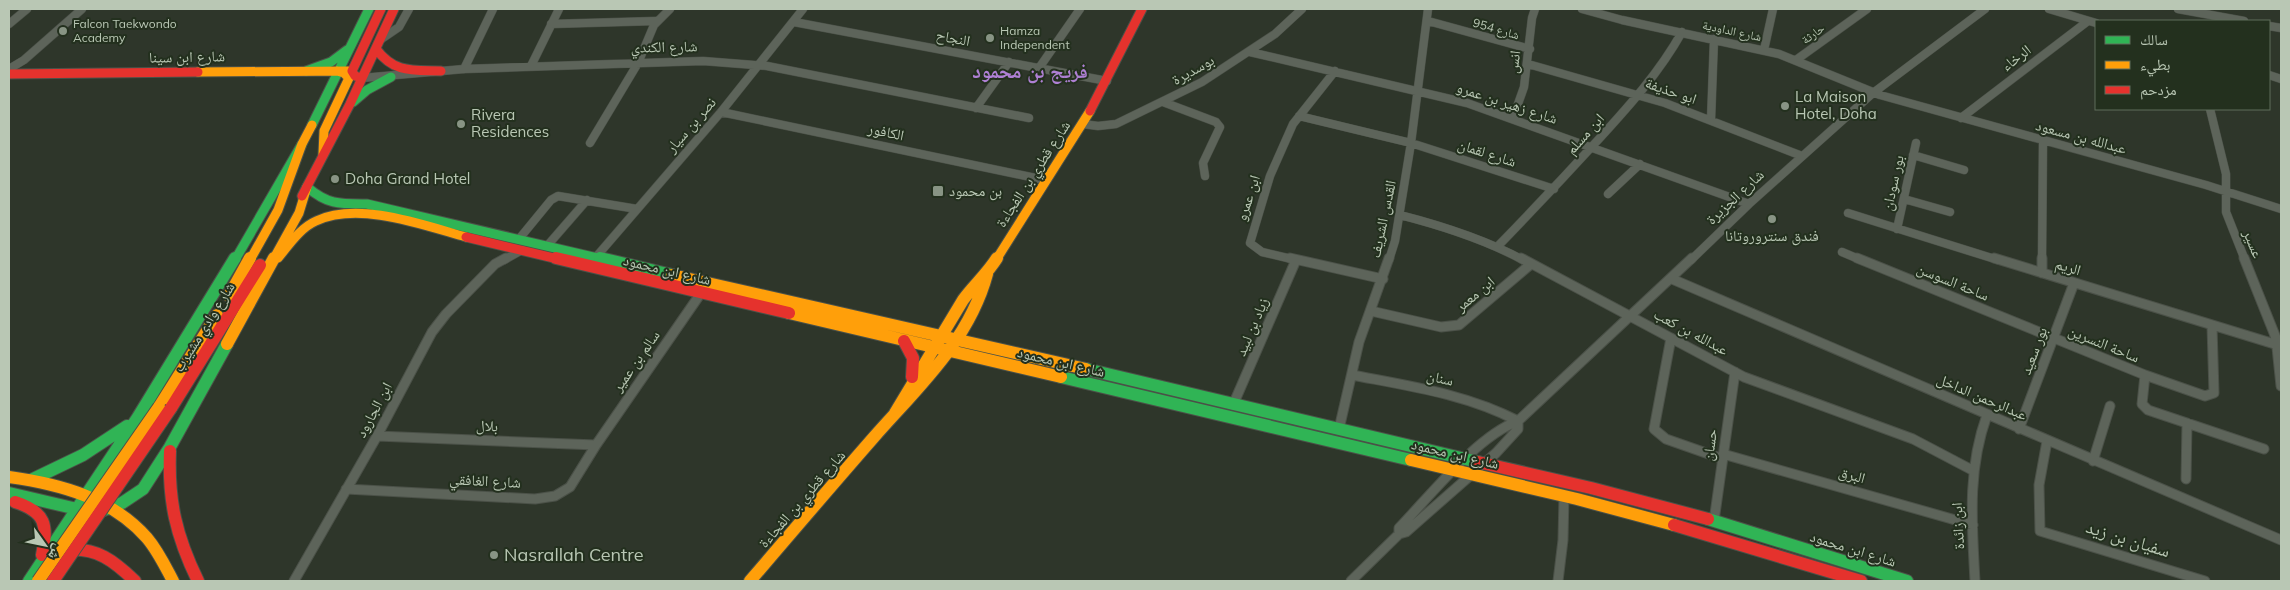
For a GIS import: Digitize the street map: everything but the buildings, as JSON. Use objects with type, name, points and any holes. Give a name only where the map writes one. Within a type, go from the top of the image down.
[{"type":"street","points":[[9,24],[27,9]]},
{"type":"street","points":[[9,69],[24,60],[82,9]]},
{"type":"street","name":"شارع وادي مشيرب","points":[[38,581],[159,407],[234,288],[274,216],[302,144],[335,74],[352,46],[369,9]]},
{"type":"street","points":[[323,156],[324,130],[382,9]]},
{"type":"street","name":"شارع وادي مشيرب","points":[[53,581],[171,408],[307,188],[350,104],[394,9]]},
{"type":"street","points":[[409,9],[399,27],[378,44],[384,61],[399,70],[441,71]]},
{"type":"street","points":[[464,69],[493,9]]},
{"type":"street","points":[[527,66],[530,55],[539,46],[559,9]]},
{"type":"street","points":[[590,143],[635,63],[640,48],[646,43],[656,21],[670,9]]},
{"type":"street","name":"نصر بن سيار","points":[[596,257],[721,112],[803,9]]},
{"type":"street","points":[[1039,68],[1080,9]]},
{"type":"street","name":"شارع قطري بن الفجاءة","points":[[895,413],[972,288],[988,274],[1045,180],[1083,124],[1107,81],[1142,9]]},
{"type":"street","name":"بوسديرة","points":[[1083,124],[1098,126],[1116,124],[1202,82],[1250,52],[1283,28],[1302,9]]},
{"type":"street","name":"القدس الشريف","points":[[1339,429],[1359,342],[1383,279],[1400,215],[1428,21],[1428,9]]},
{"type":"street","name":"انس","points":[[1513,118],[1522,96],[1530,50],[1532,18],[1535,9]]},
{"type":"street","name":"شارع الداودية","points":[[1582,9],[1622,20],[1764,50],[1796,60],[1872,93]]},
{"type":"street","points":[[1764,50],[1773,9]]},
{"type":"street","name":"حارثة","points":[[1796,60],[1867,9]]},
{"type":"street","name":"شارع الجزيرة","points":[[1399,534],[1399,528],[1467,459],[1503,426],[1518,421],[1672,279],[1749,204],[1872,93],[1985,9]]},
{"type":"street","points":[[2049,9],[2095,23]]},
{"type":"street","points":[[2178,9],[2233,20]]},
{"type":"street","points":[[551,24],[656,21]]},
{"type":"street","name":"شارع 954","points":[[1428,21],[1530,50]]},
{"type":"street","name":"الرخاء","points":[[1961,118],[2088,21]]},
{"type":"street","name":"النجاح","points":[[794,22],[1107,81]]},
{"type":"street","name":"ابن مسلم","points":[[1498,246],[1554,189],[1639,95],[1657,73],[1682,32]]},
{"type":"street","points":[[1711,120],[1714,39]]},
{"type":"street","points":[[306,71],[331,62],[352,46]]},
{"type":"street","name":"شارع زهير بن عمرو","points":[[1250,52],[1467,102],[1749,204]]},
{"type":"street","points":[[24,60],[22,68],[28,74]]},
{"type":"street","name":"شارع الكندي","points":[[364,75],[391,77],[464,69],[723,61],[759,65],[1029,118]]},
{"type":"street","points":[[976,108],[1009,62]]},
{"type":"street","name":"ابو حذيفة","points":[[1528,64],[1639,95],[1711,120],[1802,156]]},
{"type":"street","name":"شارع ابن سينا","points":[[9,74],[306,71],[335,74]]},
{"type":"street","name":"ابن عمرو","points":[[1334,71],[1299,116],[1279,153],[1250,243],[1257,250],[1383,279]]},
{"type":"street","points":[[335,74],[364,75]]},
{"type":"street","name":"شارع ابن سينا","points":[[9,81],[335,74]]},
{"type":"street","points":[[350,104],[367,90],[391,77]]},
{"type":"street","name":"عبدالله بن مسعود","points":[[1872,93],[2227,192],[2281,209]]},
{"type":"street","points":[[1163,102],[1216,122],[1220,130],[1204,163],[1205,176]]},
{"type":"street","name":"عسير","points":[[2210,110],[2226,174],[2227,192],[2225,205],[2228,218],[2280,345],[2281,386]]},
{"type":"street","name":"الكافور","points":[[721,112],[1045,180]]},
{"type":"street","name":"شارع لقمان","points":[[1299,116],[1411,143],[1554,189]]},
{"type":"street","points":[[2042,274],[2043,140]]},
{"type":"street","name":"بور سودان","points":[[1897,228],[1916,143]]},
{"type":"street","name":"شارع وادي مشيرب","points":[[29,581],[84,496],[138,418],[201,317],[302,144]]},
{"type":"street","points":[[1913,156],[1964,170]]},
{"type":"street","points":[[1608,194],[1640,164]]},
{"type":"street","points":[[9,493],[54,503],[75,510],[97,511],[128,500],[143,489],[170,447],[300,213],[307,188]]},
{"type":"street","name":"شارع ابن محمود","points":[[307,188],[326,203],[372,205],[807,307],[956,338],[1485,463],[1623,497],[1714,522],[1906,581]]},
{"type":"street","points":[[519,239],[551,200],[558,196],[637,209]]},
{"type":"street","points":[[1904,199],[1950,212]]},
{"type":"street","points":[[547,246],[587,200]]},
{"type":"street","name":"شارع ابن محمود","points":[[270,268],[298,234],[310,224],[328,215],[344,212],[366,213],[1564,496],[1698,532],[1861,581]]},
{"type":"street","name":"الريم","points":[[1848,213],[2212,326],[2280,345]]},
{"type":"street","name":"عبدالله بن كعب","points":[[1400,215],[1437,224],[1498,246],[1756,382],[1922,442],[1972,470]]},
{"type":"street","name":"ابن الجارود","points":[[494,264],[500,244]]},
{"type":"street","name":"ابن الجارود","points":[[294,581],[377,436],[432,332],[446,314],[494,264],[522,250]]},
{"type":"street","name":"ساحة السوسن","points":[[1842,252],[2054,338]]},
{"type":"street","name":"زياد بن لبيد","points":[[1234,405],[1296,260]]},
{"type":"street","name":"ابن معمر","points":[[1371,311],[1441,327],[1459,325],[1531,264]]},
{"type":"street","name":"شارع قطري بن الفجاءة","points":[[750,581],[895,413],[910,400],[948,351],[984,292],[988,274]]},
{"type":"street","name":"عبدالرحمن الداخل","points":[[1672,279],[2281,540]]},
{"type":"street","name":"بور سعيد","points":[[2020,429],[2074,283]]},
{"type":"street","name":"سالم بن عمير","points":[[596,445],[701,293]]},
{"type":"street","name":"ساحة النسرين","points":[[2054,338],[2145,375],[2202,395],[2213,395],[2212,326]]},
{"type":"street","name":"البرق","points":[[1671,338],[1654,430],[1666,439],[1723,457],[1973,525]]},
{"type":"street","points":[[904,341],[910,349],[915,362],[915,370],[905,394]]},
{"type":"street","name":"حسان","points":[[1714,522],[1735,372]]},
{"type":"street","name":"سنان","points":[[1352,375],[1469,400],[1489,406],[1518,421]]},
{"type":"street","points":[[2145,375],[2143,406],[2152,412],[2264,449]]},
{"type":"street","points":[[2093,461],[2110,406]]},
{"type":"street","name":"ابن زائدة","points":[[1975,581],[1972,470],[1977,441],[1987,415]]},
{"type":"street","points":[[31,480],[83,455],[138,418]]},
{"type":"street","name":"شارع الجزيرة","points":[[1351,581],[1399,534],[1406,532],[1485,463],[1518,429],[1518,421]]},
{"type":"street","points":[[2186,479],[2187,423]]},
{"type":"street","name":"بلال","points":[[377,436],[596,445]]},
{"type":"street","points":[[2040,530],[2039,473],[2047,441]]},
{"type":"street","name":"شارع الغافقي","points":[[346,489],[544,498],[564,492],[570,487],[596,445]]},
{"type":"street","points":[[170,447],[168,495],[172,523],[178,542],[198,581]]},
{"type":"street","points":[[9,477],[31,480],[69,490],[109,508],[142,533],[173,581]]},
{"type":"street","points":[[54,503],[65,497],[69,490]]},
{"type":"street","points":[[1558,581],[1563,540],[1564,496]]},
{"type":"street","points":[[9,500],[33,508],[39,512],[45,521],[47,535],[38,569]]},
{"type":"street","name":"سفيان بن زيد","points":[[2040,530],[2205,581]]},
{"type":"street","points":[[38,569],[62,552],[72,549],[90,549],[107,555],[135,581]]},
{"type":"traffic: fast","points":[[312,125],[369,9]]},
{"type":"traffic: fast","points":[[306,71],[331,62],[347,50]]},
{"type":"traffic: fast","points":[[353,102],[367,90],[391,77]]},
{"type":"traffic: fast","points":[[29,581],[138,417],[201,317],[302,144]]},
{"type":"traffic: fast","points":[[307,187],[328,202],[367,204],[672,275]]},
{"type":"traffic: fast","points":[[9,493],[90,512],[104,510],[122,503],[143,489],[170,447],[227,344]]},
{"type":"traffic: fast","points":[[1086,369],[1478,462]]},
{"type":"traffic: fast","points":[[1061,377],[1411,460]]},
{"type":"traffic: fast","points":[[31,480],[83,455],[127,426]]},
{"type":"traffic: fast","points":[[1708,519],[1907,581]]},
{"type":"traffic: slow","points":[[323,154],[324,131],[349,78],[344,73],[337,71]]},
{"type":"traffic: slow","points":[[198,72],[348,71]]},
{"type":"traffic: slow","points":[[895,413],[963,300],[975,284],[987,274],[1090,111]]},
{"type":"traffic: slow","points":[[229,296],[278,210],[302,144],[312,125]]},
{"type":"traffic: slow","points":[[227,344],[299,213],[307,187]]},
{"type":"traffic: slow","points":[[278,258],[305,228],[331,215],[350,213],[390,217],[466,237]]},
{"type":"traffic: slow","points":[[750,581],[942,360],[971,318],[981,296],[987,274]]},
{"type":"traffic: slow","points":[[672,275],[1086,369]]},
{"type":"traffic: slow","points":[[789,313],[1061,377]]},
{"type":"traffic: slow","points":[[159,407],[217,315]]},
{"type":"traffic: slow","points":[[38,581],[159,407]]},
{"type":"traffic: slow","points":[[1411,460],[1577,499],[1674,525]]},
{"type":"traffic: slow","points":[[9,477],[47,484],[84,495],[118,513],[134,524],[147,538],[158,553],[173,581]]},
{"type":"traffic: jam","points":[[362,78],[355,76],[352,71],[381,9]]},
{"type":"traffic: jam","points":[[302,196],[350,104],[394,9]]},
{"type":"traffic: jam","points":[[1090,111],[1142,9]]},
{"type":"traffic: jam","points":[[376,49],[389,64],[397,67],[413,70],[441,71]]},
{"type":"traffic: jam","points":[[9,74],[198,72]]},
{"type":"traffic: jam","points":[[466,237],[789,313]]},
{"type":"traffic: jam","points":[[171,408],[260,265]]},
{"type":"traffic: jam","points":[[904,341],[913,358],[912,377]]},
{"type":"traffic: jam","points":[[53,581],[171,408]]},
{"type":"traffic: jam","points":[[170,451],[171,503],[177,533],[198,581]]},
{"type":"traffic: jam","points":[[1478,462],[1591,488],[1708,519]]},
{"type":"traffic: jam","points":[[15,502],[34,510],[43,521],[45,535],[42,555]]},
{"type":"traffic: jam","points":[[1674,525],[1861,581]]},
{"type":"traffic: jam","points":[[66,550],[78,549],[97,552],[120,567],[135,581]]},
{"type":"place","name":"Falcon Taekwondo Academy","points":[[63,31]]},
{"type":"place","name":"Hamza Independent","points":[[990,38]]},
{"type":"place","name":"La Maison Hotel, Doha","points":[[1785,106]]},
{"type":"place","name":"Rivera Residences","points":[[461,124]]},
{"type":"place","name":"Doha Grand Hotel","points":[[335,179]]},
{"type":"place","name":"بن محمود","points":[[938,191]]},
{"type":"place","name":"فندق سنتروروتانا","points":[[1772,219]]},
{"type":"place","name":"Nasrallah Centre","points":[[494,555]]},
{"type":"district","name":"فريج بن محمود","points":[[1030,71]]}]
